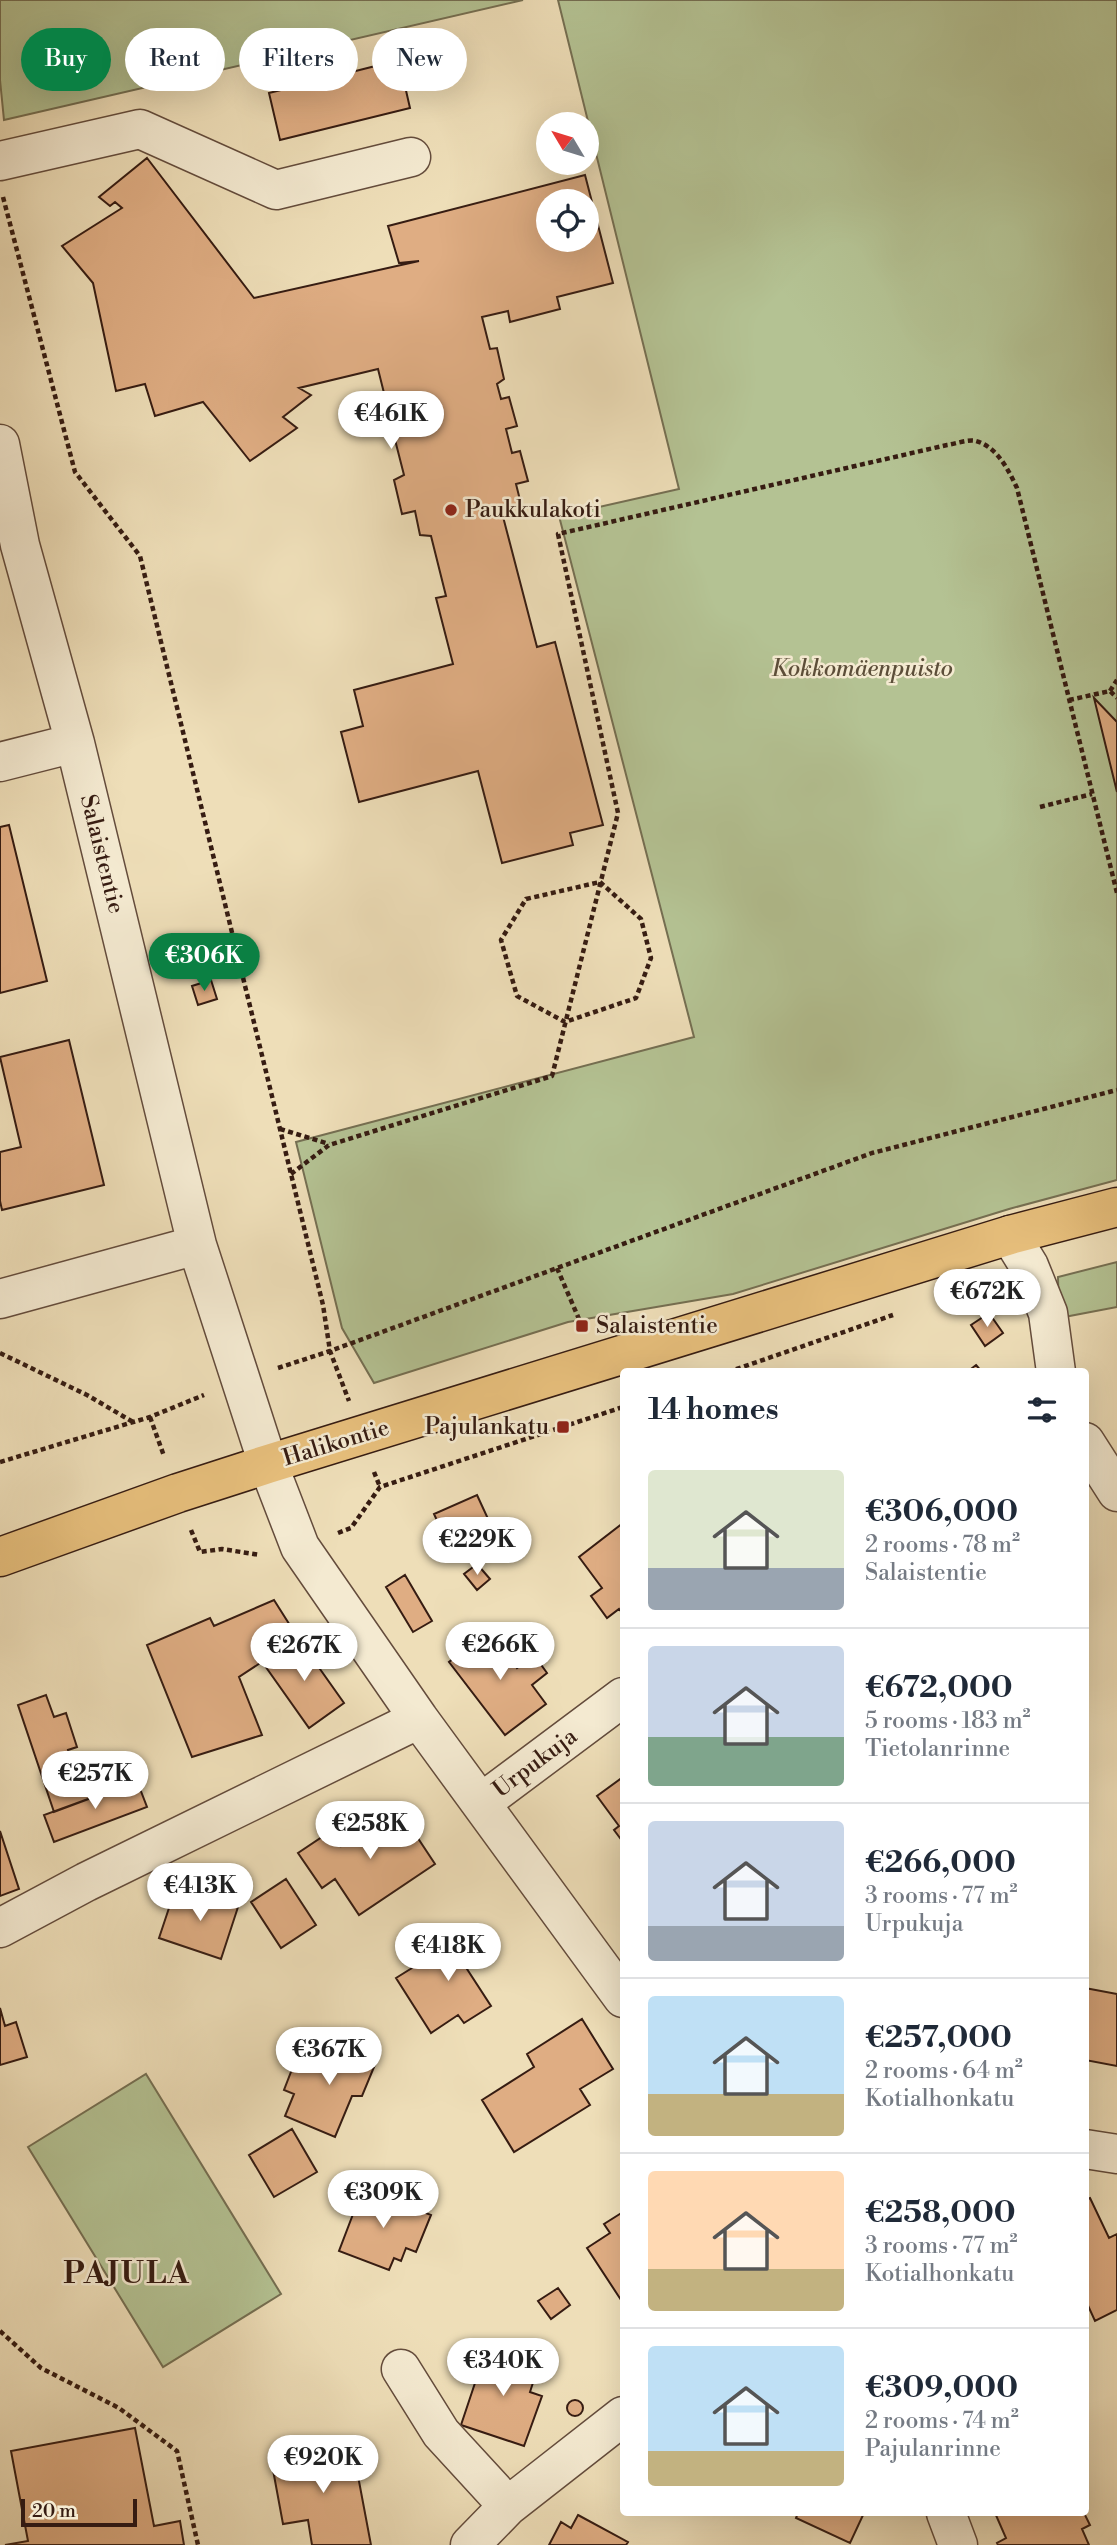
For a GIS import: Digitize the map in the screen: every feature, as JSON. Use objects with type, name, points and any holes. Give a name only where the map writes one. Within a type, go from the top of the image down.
[{"type":"main road","name":"Halikontie","points":[[0,1557],[178,1493],[268,1464],[1010,1235],[1117,1207]]},
{"type":"street","points":[[0,161],[140,129],[276,190],[411,157]]},
{"type":"street","name":"Salaistentie","points":[[0,444],[10,543],[75,743],[197,1245],[268,1464]]},
{"type":"street","points":[[0,762],[75,743]]},
{"type":"street","points":[[1010,1235],[1029,1266],[1048,1313],[1055,1368]]},
{"type":"street","points":[[0,1300],[197,1245]]},
{"type":"street","points":[[1089,1448],[1117,1492]]},
{"type":"street","points":[[268,1464],[300,1547],[419,1719],[620,1994]]},
{"type":"street","name":"Urpukuja","points":[[481,1803],[620,1698]]},
{"type":"street","points":[[0,1928],[99,1876],[419,1719]]},
{"type":"street","points":[[1089,2150],[1117,2154]]},
{"type":"street","points":[[401,2369],[441,2433],[508,2506]]},
{"type":"street","points":[[470,2545],[508,2506],[620,2418]]},
{"type":"street","points":[[947,2516],[958,2545]]},
{"type":"path","points":[[0,187],[75,472],[140,556],[323,1305],[330,1351],[380,1487]]},
{"type":"path","points":[[291,1174],[329,1144],[552,1076],[618,813],[558,534],[974,440],[995,452],[1009,469],[1017,488],[1117,892]]},
{"type":"path","points":[[1069,701],[1110,691],[1117,680]]},
{"type":"path","points":[[1110,691],[1117,698]]},
{"type":"path","points":[[1040,807],[1093,794]]},
{"type":"path","points":[[600,882],[641,919],[651,958],[636,998],[565,1022],[517,996],[501,940],[526,899],[600,882]]},
{"type":"path","points":[[0,1462],[150,1417],[240,1380],[330,1351],[872,1153],[1117,1090]]},
{"type":"path","points":[[280,1129],[329,1144]]},
{"type":"path","points":[[557,1268],[582,1326]]},
{"type":"path","points":[[0,1353],[87,1395],[134,1422]]},
{"type":"path","points":[[150,1417],[200,1552],[222,1549],[246,1551],[272,1558],[351,1528],[380,1487],[620,1408]]},
{"type":"path","points":[[0,2331],[41,2368],[119,2408],[177,2451],[198,2545]]},
{"type":"green space","points":[[0,0],[523,0],[402,28],[372,28],[372,35],[358,38],[358,28],[239,28],[239,66],[225,69],[225,28],[125,28],[125,91],[129,91],[4,120],[0,80]]},
{"type":"green space","name":"Kokkomäenpuisto","points":[[558,0],[1117,0],[1117,1180],[1009,1209],[733,1294],[568,1322],[374,1383],[342,1328],[296,1142],[694,1037],[559,516],[679,489],[599,166],[599,112],[586,112]]},
{"type":"green space","points":[[1117,1262],[1117,1307],[1059,1318],[1058,1277]]},
{"type":"green space","points":[[146,2074],[281,2294],[163,2367],[28,2147]]},
{"type":"building","points":[[372,67],[372,91],[406,91],[410,108],[280,140],[269,93],[358,91],[358,70]]},
{"type":"building","name":"Paukkulakoti","points":[[147,158],[254,298],[419,261],[399,263],[388,226],[585,175],[589,189],[536,189],[536,252],[599,252],[599,229],[613,283],[557,297],[560,309],[510,322],[508,311],[482,317],[490,349],[497,348],[504,379],[497,384],[501,399],[509,397],[517,426],[506,429],[512,453],[520,451],[528,481],[516,484],[521,504],[501,509],[537,647],[555,642],[603,825],[570,833],[573,845],[502,863],[478,771],[359,802],[341,732],[363,726],[354,690],[453,664],[436,598],[446,596],[431,536],[420,535],[415,511],[402,514],[394,480],[404,475],[393,432],[384,434],[376,399],[385,397],[378,369],[299,388],[311,395],[283,417],[297,428],[250,461],[203,402],[155,416],[145,384],[116,391],[93,283],[62,246],[122,208],[115,202],[110,206],[99,197]]},
{"type":"building","points":[[1094,698],[1117,722],[1117,792]]},
{"type":"building","points":[[9,825],[47,981],[0,993],[0,827]]},
{"type":"building","points":[[211,980],[217,999],[198,1005],[192,986]]},
{"type":"building","points":[[69,1040],[104,1185],[2,1210],[0,1152],[21,1147],[0,1057]]},
{"type":"building","points":[[989,1313],[1003,1333],[985,1346],[971,1325]]},
{"type":"building","points":[[477,1495],[495,1534],[452,1553],[434,1514]]},
{"type":"building","points":[[620,1525],[620,1610],[607,1618],[591,1596],[602,1588],[579,1557]]},
{"type":"building","points":[[477,1564],[490,1579],[477,1590],[464,1574]]},
{"type":"building","points":[[405,1575],[432,1621],[413,1632],[386,1587]]},
{"type":"building","points":[[274,1600],[298,1638],[239,1677],[262,1735],[192,1757],[147,1645],[210,1618],[214,1626]]},
{"type":"building","points":[[489,1631],[517,1668],[534,1655],[547,1673],[532,1685],[546,1704],[505,1735],[449,1662]]},
{"type":"building","points":[[298,1638],[344,1703],[309,1728],[263,1663]]},
{"type":"building","points":[[46,1695],[54,1717],[66,1713],[77,1747],[68,1750],[80,1786],[92,1781],[97,1796],[54,1812],[18,1705]]},
{"type":"building","points":[[620,1779],[620,1838],[614,1830],[619,1826],[597,1796]]},
{"type":"building","points":[[137,1781],[147,1807],[54,1842],[44,1815]]},
{"type":"building","points":[[398,1808],[435,1864],[359,1915],[335,1879],[322,1888],[298,1853],[331,1831],[341,1846]]},
{"type":"building","points":[[0,1831],[19,1889],[0,1896]]},
{"type":"building","points":[[286,1879],[316,1925],[281,1948],[251,1902]]},
{"type":"building","points":[[187,1887],[239,1904],[221,1959],[159,1938],[172,1899],[182,1903]]},
{"type":"building","points":[[478,1927],[493,1952],[467,1969],[491,2006],[464,2023],[458,2015],[431,2033],[396,1978]]},
{"type":"building","points":[[1089,1989],[1117,1994],[1117,2066],[1089,2061]]},
{"type":"building","points":[[0,2008],[5,2026],[16,2022],[27,2057],[0,2065]]},
{"type":"building","points":[[582,2019],[613,2069],[580,2089],[590,2105],[514,2152],[482,2100],[534,2067],[527,2054]]},
{"type":"building","points":[[339,2039],[379,2055],[362,2096],[352,2096],[335,2137],[285,2116],[294,2094],[284,2090],[296,2059],[325,2071]]},
{"type":"building","points":[[292,2129],[317,2172],[274,2197],[249,2155]]},
{"type":"building","points":[[363,2188],[431,2215],[416,2252],[406,2248],[401,2261],[394,2258],[389,2270],[339,2251]]},
{"type":"building","points":[[1089,2198],[1109,2238],[1117,2234],[1117,2310],[1095,2321],[1089,2308]]},
{"type":"building","points":[[620,2214],[620,2298],[587,2248],[610,2233],[604,2224]]},
{"type":"building","points":[[558,2288],[570,2305],[551,2319],[538,2301]]},
{"type":"building","points":[[487,2347],[539,2364],[530,2392],[542,2396],[524,2446],[461,2425]]},
{"type":"building","points":[[575,2400],[583,2408],[575,2416],[567,2408]]},
{"type":"building","points":[[135,2428],[154,2526],[180,2521],[184,2545],[5,2545],[28,2541],[11,2451]]},
{"type":"building","points":[[352,2444],[371,2545],[312,2545],[308,2520],[283,2524],[271,2459]]},
{"type":"building","points":[[578,2515],[628,2542],[626,2545],[549,2545],[561,2522],[571,2528]]},
{"type":"building","points":[[797,2516],[863,2516],[850,2543],[796,2518]]},
{"type":"building","points":[[996,2516],[1086,2516],[1090,2525],[1082,2529],[1089,2545],[998,2545],[997,2543],[1006,2538]]},
{"type":"place","name":"Paukkulakoti","points":[[451,510]]},
{"type":"place","name":"Salaistentie","points":[[582,1326]]},
{"type":"place","name":"Pajulankatu","points":[[563,1427]]},
{"type":"district","name":"PAJULA","points":[[127,2274]]}]
